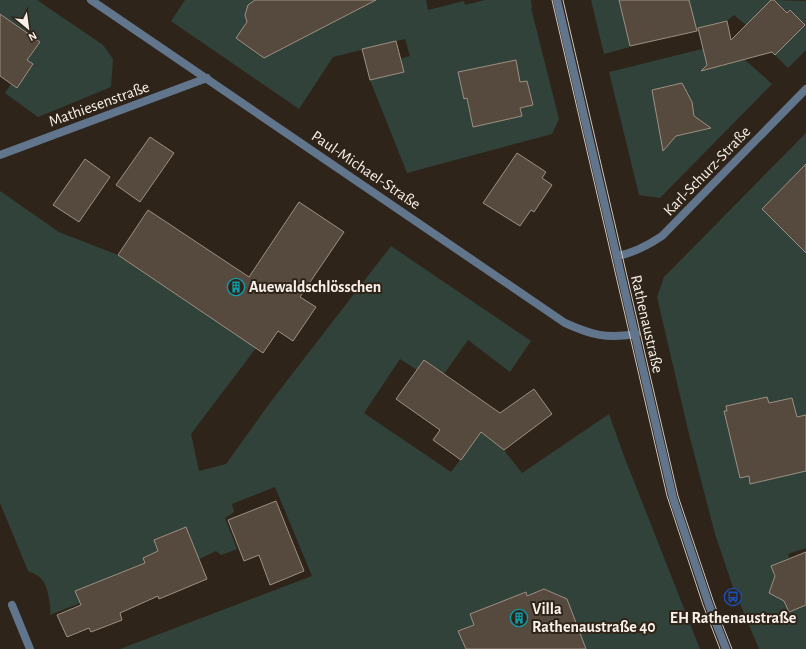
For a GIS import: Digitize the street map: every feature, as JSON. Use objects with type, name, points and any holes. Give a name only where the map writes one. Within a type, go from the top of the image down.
[{"type":"street","name":"Paul-Michael-Straße","points":[[91,0],[565,323],[584,332],[603,336],[636,334]]},
{"type":"street","name":"Rathenaustraße","points":[[557,0],[673,498],[709,605],[726,649]]},
{"type":"street","name":"Mathiesenstraße","points":[[0,155],[207,78]]},
{"type":"street","name":"Karl-Schurz-Straße","points":[[617,256],[640,249],[662,236],[806,89]]},
{"type":"street","points":[[12,605],[30,649]]},
{"type":"green space","points":[[0,0],[37,0],[103,45],[113,59],[111,87],[38,117],[5,93],[11,84],[17,88],[33,65],[27,60],[40,42],[0,14]]},
{"type":"green space","points":[[185,0],[325,0],[336,21],[351,13],[344,0],[426,0],[428,10],[464,1],[465,5],[485,0],[531,0],[531,8],[559,119],[552,134],[407,173],[370,80],[403,72],[400,59],[410,56],[405,39],[333,57],[299,109],[171,21]]},
{"type":"green space","points":[[591,0],[619,0],[630,47],[604,54]]},
{"type":"green space","points":[[689,0],[771,0],[746,25],[734,15],[727,21],[702,27],[702,30],[680,34],[690,6]]},
{"type":"green space","points":[[774,0],[806,1],[806,50],[788,68],[775,55],[805,25],[790,10],[787,12]]},
{"type":"green space","points":[[706,48],[744,59],[772,84],[660,198],[639,195],[609,72]]},
{"type":"green space","points":[[806,133],[806,548],[788,554],[789,558],[771,566],[776,581],[773,582],[770,589],[773,595],[783,597],[789,612],[806,605],[806,649],[759,649],[733,587],[715,534],[689,434],[657,297],[664,277]]},
{"type":"green space","points":[[0,191],[59,232],[118,255],[256,348],[191,434],[199,471],[226,464],[269,404],[391,246],[531,341],[510,372],[468,340],[444,374],[424,360],[417,370],[400,359],[364,413],[451,472],[481,432],[504,450],[522,473],[609,414],[700,649],[586,649],[574,617],[563,597],[544,589],[527,596],[526,593],[497,607],[495,604],[470,614],[474,625],[458,631],[466,649],[120,649],[312,576],[275,487],[232,504],[234,512],[225,518],[237,549],[221,555],[216,551],[199,559],[186,527],[154,540],[158,551],[143,558],[152,580],[111,577],[75,591],[80,603],[50,615],[50,603],[45,585],[41,578],[28,571],[0,503]]},
{"type":"building","points":[[255,0],[376,0],[264,58],[236,38],[247,22],[245,15],[248,5]]},
{"type":"building","points":[[619,0],[689,0],[697,31],[630,46]]},
{"type":"building","points":[[771,0],[774,0],[787,13],[790,10],[805,25],[775,55],[772,52],[701,71],[707,65],[698,28],[727,21],[731,40]]},
{"type":"building","points":[[0,14],[40,42],[27,60],[33,64],[17,88],[0,76]]},
{"type":"building","points":[[396,41],[404,72],[370,80],[362,49]]},
{"type":"building","points":[[516,60],[520,82],[527,81],[533,105],[520,108],[522,116],[473,127],[467,98],[464,99],[458,72]]},
{"type":"building","points":[[682,83],[692,102],[694,116],[711,128],[676,136],[663,151],[652,90]]},
{"type":"building","points":[[150,137],[174,153],[140,202],[116,185]]},
{"type":"building","points":[[517,153],[546,172],[542,178],[552,185],[534,212],[531,210],[520,226],[483,203]]},
{"type":"building","points":[[85,159],[110,177],[79,222],[53,205]]},
{"type":"building","points":[[806,164],[806,253],[762,209]]},
{"type":"building","name":"Auewaldschlösschen","points":[[299,202],[344,232],[300,297],[316,307],[293,341],[278,331],[263,353],[118,255],[148,210],[249,277]]},
{"type":"building","points":[[424,360],[500,413],[534,389],[552,414],[504,450],[481,432],[461,460],[433,440],[440,430],[396,399]]},
{"type":"building","points":[[767,397],[769,403],[792,398],[797,417],[806,415],[806,471],[750,484],[749,476],[740,478],[724,411],[727,411],[726,406]]},
{"type":"building","points":[[276,501],[304,571],[270,585],[259,555],[244,561],[228,520]]},
{"type":"building","points":[[186,527],[207,579],[159,599],[158,596],[120,613],[122,620],[91,632],[89,628],[67,637],[57,615],[81,605],[75,591],[145,563],[143,558],[158,551],[154,540]]},
{"type":"building","points":[[806,552],[806,605],[789,612],[784,601],[769,593],[775,576],[771,566]]},
{"type":"building","name":"Villa Rathenaustraße 40","points":[[544,589],[567,599],[586,649],[466,649],[458,631],[474,625],[470,614],[526,592],[527,596]]},
{"type":"tram line","points":[[552,0],[667,496],[703,605],[720,649]]},
{"type":"tram line","points":[[563,0],[678,496],[714,603],[732,649]]},
{"type":"place","name":"Auewaldschlösschen","points":[[236,287]]},
{"type":"place","name":"EH Rathenaustraße","points":[[733,597]]},
{"type":"place","name":"Villa Rathenaustraße 40","points":[[519,618]]}]
